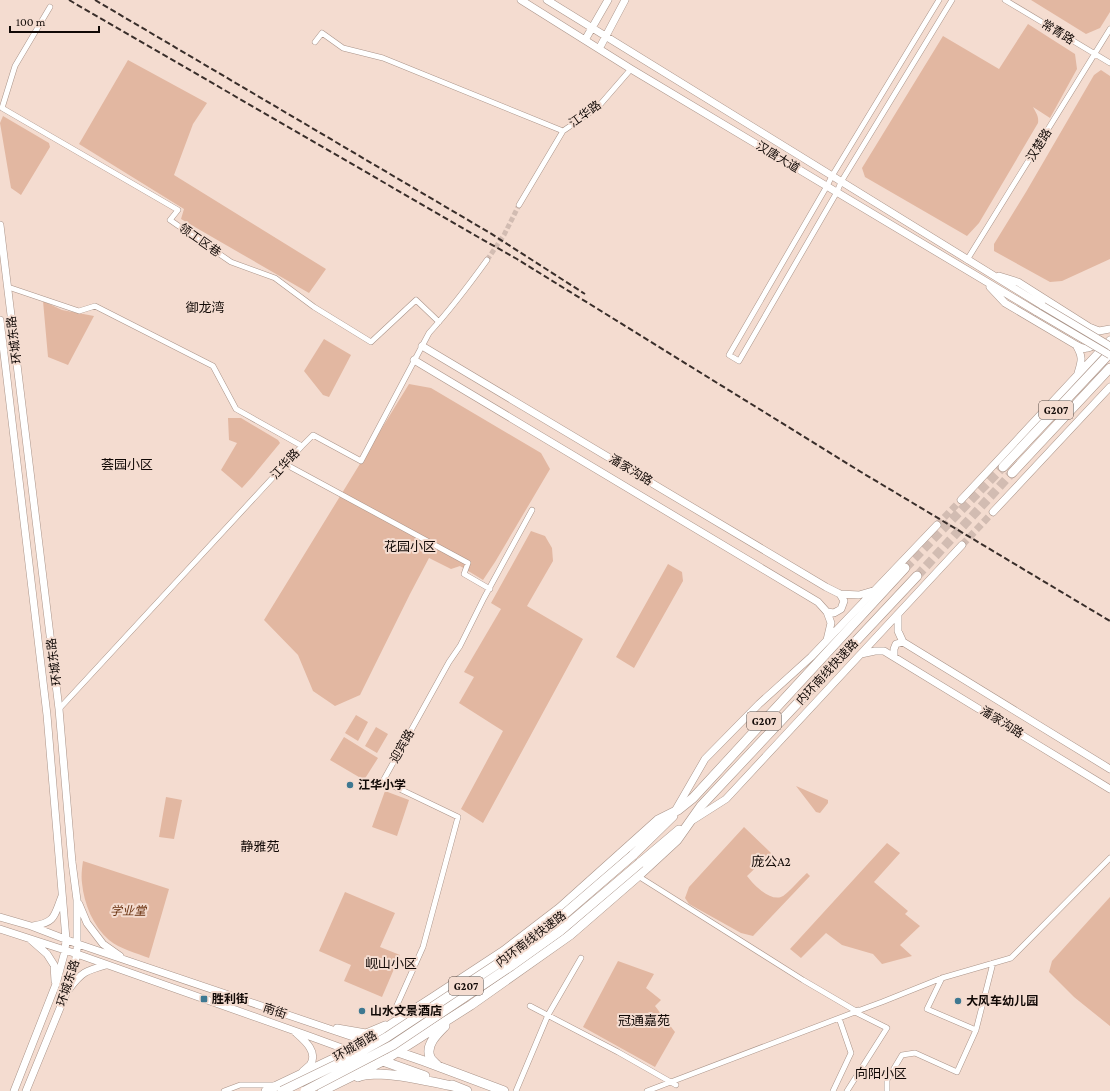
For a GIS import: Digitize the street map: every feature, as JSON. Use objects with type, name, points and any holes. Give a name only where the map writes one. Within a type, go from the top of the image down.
[{"type":"highway","name":"G207","points":[[1002,467],[1110,354]]},
{"type":"highway","name":"G207","points":[[1012,473],[1110,368]]},
{"type":"highway","name":"内环南线快速路","points":[[280,1088],[346,1060],[387,1037],[498,964],[554,923],[633,855],[676,811],[693,798],[905,568]]},
{"type":"highway","name":"内环南线快速路","points":[[638,876],[677,840],[701,806],[917,576]]},
{"type":"highway","name":"内环南线快速路","points":[[612,862],[658,820],[676,811]]},
{"type":"highway","name":"内环南线快速路","points":[[305,1091],[392,1045],[511,966],[560,931],[689,822]]},
{"type":"highway","name":"环城南路","points":[[266,1091],[280,1088],[298,1075],[350,1051],[504,951],[560,908],[612,862]]},
{"type":"highway","name":"环城南路","points":[[324,1090],[383,1061],[472,1005],[570,935],[638,876]]},
{"type":"highway","points":[[438,1066],[430,1057],[430,1047],[435,1036],[455,1015]]},
{"type":"highway","name":"南街","points":[[365,1041],[504,1091]]},
{"type":"highway","name":"南街","points":[[350,1051],[383,1061],[467,1091]]},
{"type":"highway","points":[[324,1090],[362,1075],[385,1074],[404,1076],[457,1087]]},
{"type":"main road","name":"汉唐大道","points":[[521,0],[631,69],[983,280],[1110,354]]},
{"type":"main road","name":"汉唐大道","points":[[547,0],[840,182],[1110,346]]},
{"type":"main road","points":[[585,40],[608,0]]},
{"type":"main road","points":[[599,49],[625,0]]},
{"type":"main road","name":"环城东路","points":[[0,225],[59,709],[72,862],[77,900],[77,954],[67,991],[26,1091]]},
{"type":"main road","points":[[989,273],[1018,282],[1090,327],[1099,331],[1110,329]]},
{"type":"main road","points":[[983,280],[1005,303],[1083,349],[1089,348],[1095,344],[1096,340],[1094,333],[1090,327]]},
{"type":"main road","name":"环城东路","points":[[0,320],[4,380],[47,714],[66,939],[65,951],[56,984],[14,1091]]},
{"type":"main road","points":[[961,500],[1110,340]]},
{"type":"main road","points":[[1076,345],[1081,354],[1081,364],[1077,376]]},
{"type":"main road","name":"潘家沟路","points":[[422,346],[826,587],[840,594],[859,595],[876,590]]},
{"type":"main road","name":"潘家沟路","points":[[414,360],[818,602],[827,612]]},
{"type":"main road","points":[[993,512],[1110,387]]},
{"type":"main road","points":[[1102,395],[1110,390]]},
{"type":"main road","points":[[676,811],[705,759],[759,704],[811,657],[938,525]]},
{"type":"main road","points":[[689,822],[726,799],[962,545]]},
{"type":"main road","points":[[827,640],[830,623],[827,612],[834,612],[841,609],[844,601],[840,594]]},
{"type":"main road","points":[[894,656],[896,644],[903,642],[898,631],[898,614]]},
{"type":"main road","name":"潘家沟路","points":[[903,642],[1110,769]]},
{"type":"main road","name":"潘家沟路","points":[[860,654],[884,651],[894,656],[1110,789]]},
{"type":"main road","points":[[824,675],[834,684]]},
{"type":"main road","points":[[31,926],[45,924],[50,921],[55,914],[62,894]]},
{"type":"main road","points":[[77,900],[87,923],[103,944],[127,961]]},
{"type":"main road","name":"南街","points":[[0,917],[31,926],[127,961],[365,1041]]},
{"type":"main road","name":"南街","points":[[0,929],[77,954],[350,1051]]},
{"type":"main road","points":[[30,938],[46,954],[54,965],[56,984]]},
{"type":"main road","points":[[67,991],[80,975],[92,969],[106,965]]},
{"type":"main road","points":[[314,1024],[366,1033],[400,1019]]},
{"type":"main road","points":[[294,1031],[309,1045],[313,1055],[310,1064],[298,1075]]},
{"type":"street","points":[[939,0],[832,176],[729,355],[739,361],[837,192],[840,182],[952,0]]},
{"type":"street","name":"常青路","points":[[1005,0],[1110,63]]},
{"type":"street","name":"领工区巷","points":[[50,7],[15,66],[2,108],[178,210],[170,220],[231,262],[275,278],[314,307],[371,342],[416,300],[439,322]]},
{"type":"street","name":"汉楚路","points":[[967,260],[1110,30]]},
{"type":"street","points":[[315,42],[322,33],[343,48],[383,58],[563,131]]},
{"type":"street","name":"江华路","points":[[519,205],[563,131],[598,107],[631,69]]},
{"type":"street","name":"江华路","points":[[59,709],[285,464],[313,436],[361,461],[429,333],[474,279],[487,260]]},
{"type":"street","points":[[8,287],[79,311],[94,306],[213,366],[236,409],[302,446]]},
{"type":"street","points":[[285,464],[468,563],[464,574],[490,589]]},
{"type":"street","name":"迎宾路","points":[[400,1019],[393,1014],[423,947],[458,817],[383,781],[449,662],[460,646],[484,598],[532,510]]},
{"type":"street","points":[[647,1091],[942,978],[1011,958],[1110,858]]},
{"type":"street","points":[[638,876],[802,980],[856,1011],[863,1009]]},
{"type":"street","points":[[516,1091],[548,1016],[581,958]]},
{"type":"street","points":[[887,1091],[887,1080],[902,1055],[915,1053],[956,1072],[976,1030],[993,963]]},
{"type":"street","points":[[942,978],[927,1009],[976,1030]]},
{"type":"street","points":[[530,1006],[618,1052],[676,1085]]},
{"type":"street","points":[[846,1091],[888,1028],[855,1012]]},
{"type":"street","points":[[833,1091],[851,1053],[839,1018]]},
{"type":"street","points":[[224,1091],[240,1085],[280,1088]]},
{"type":"green space","points":[[1031,0],[1110,0],[1110,12],[1100,28],[1086,34]]},
{"type":"green space","points":[[1028,24],[1075,54],[1077,69],[1050,118],[1033,107],[1038,116],[1038,123],[979,223],[967,236],[865,177],[862,168],[943,36],[999,69]]},
{"type":"green space","points":[[128,60],[207,103],[193,124],[174,175],[326,269],[309,293],[181,219],[184,209],[79,144]]},
{"type":"green space","points":[[1101,70],[1110,76],[1110,259],[1062,281],[1050,282],[994,251],[994,244],[1094,75]]},
{"type":"green space","points":[[3,116],[49,143],[50,147],[21,195],[11,188],[0,123]]},
{"type":"green space","points":[[43,301],[62,310],[94,316],[68,365],[48,357]]},
{"type":"green space","points":[[324,339],[351,355],[329,397],[323,395],[304,371]]},
{"type":"green space","points":[[409,384],[431,388],[541,453],[550,469],[483,580],[460,566],[451,569],[429,558],[360,695],[335,706],[313,691],[298,655],[264,620]]},
{"type":"green space","points":[[228,418],[241,418],[278,440],[280,443],[242,488],[221,470],[237,443],[229,440]]},
{"type":"green space","points":[[531,531],[545,536],[552,548],[553,561],[527,606],[583,639],[483,823],[461,809],[503,731],[459,703],[474,677],[464,672],[501,609],[491,603]]},
{"type":"green space","points":[[668,564],[682,572],[683,581],[634,668],[616,657]]},
{"type":"green space","points":[[356,715],[368,722],[358,741],[345,733]]},
{"type":"green space","points":[[376,727],[388,734],[377,753],[365,746]]},
{"type":"green space","points":[[344,737],[378,758],[364,780],[330,760]]},
{"type":"green space","points":[[796,786],[828,800],[828,803],[820,813],[816,812]]},
{"type":"green space","points":[[385,791],[409,800],[397,836],[372,827]]},
{"type":"green space","points":[[166,797],[182,800],[174,839],[159,837]]},
{"type":"green space","points":[[744,827],[771,853],[747,876],[762,891],[771,897],[781,897],[807,873],[810,876],[753,936],[741,933],[689,904],[685,898],[689,887]]},
{"type":"green space","points":[[887,843],[900,853],[874,882],[908,911],[905,914],[920,926],[900,945],[912,956],[882,964],[873,954],[842,945],[826,933],[801,958],[790,949]]},
{"type":"green space","name":"学业堂","points":[[83,861],[169,889],[149,958],[118,946],[109,940],[98,928],[87,907],[83,891]]},
{"type":"green space","points":[[345,892],[395,913],[380,947],[400,955],[382,997],[344,981],[351,965],[319,951]]},
{"type":"green space","points":[[1110,897],[1110,1026],[1074,997],[1049,972],[1052,961]]},
{"type":"green space","points":[[618,961],[654,974],[646,988],[661,1000],[655,1006],[675,1032],[655,1067],[583,1027]]},
{"type":"tunnel","points":[[487,260],[504,235],[519,205]]},
{"type":"tunnel","points":[[905,568],[1003,467]]},
{"type":"tunnel","points":[[917,576],[1012,473]]},
{"type":"tunnel","points":[[937,525],[961,500]]},
{"type":"tunnel","points":[[962,545],[993,512]]},
{"type":"railway","points":[[69,0],[517,259],[861,472],[1110,621]]},
{"type":"railway","points":[[95,0],[490,233],[585,294]]},
{"type":"place","name":"江华小学","points":[[350,785]]},
{"type":"place","name":"胜利街","points":[[204,999]]},
{"type":"place","name":"大风车幼儿园","points":[[958,1001]]},
{"type":"place","name":"山水文景酒店","points":[[362,1011]]},
{"type":"district","name":"御龙湾","points":[[205,307]]},
{"type":"district","name":"荟园小区","points":[[127,464]]},
{"type":"district","name":"花园小区","points":[[410,546]]},
{"type":"district","name":"静雅苑","points":[[260,846]]},
{"type":"district","name":"庞公A2","points":[[771,861]]},
{"type":"district","name":"岘山小区","points":[[391,963]]},
{"type":"district","name":"冠通嘉苑","points":[[644,1020]]},
{"type":"district","name":"向阳小区","points":[[881,1073]]}]
